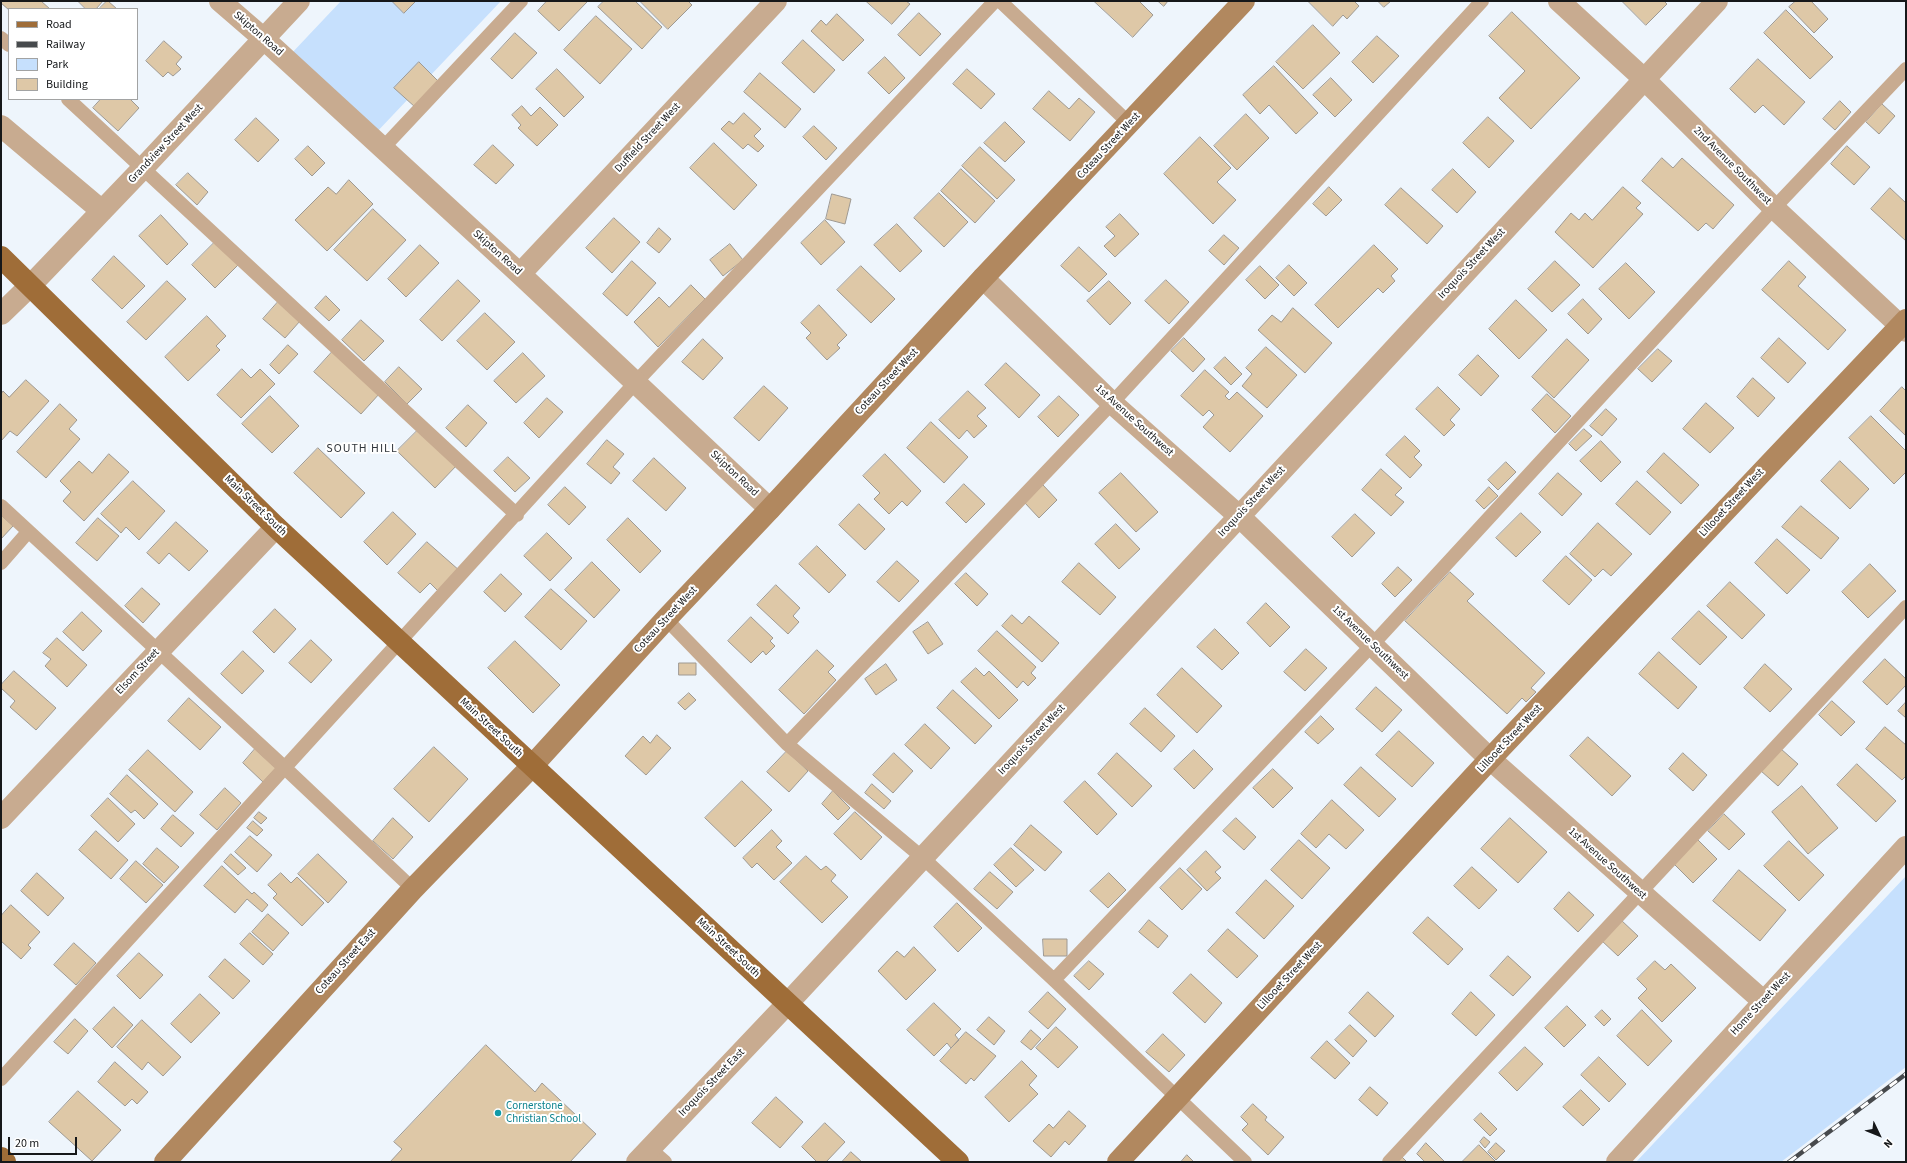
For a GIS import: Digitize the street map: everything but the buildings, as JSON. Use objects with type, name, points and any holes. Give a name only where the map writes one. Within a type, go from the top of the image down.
[{"type":"main road","name":"Main Street South","points":[[1,257],[276,527],[958,1162]]},
{"type":"main road","points":[[1,1158],[5,1162]]},
{"type":"street","name":"Skipton Road","points":[[220,1],[264,39],[382,149],[520,274],[770,509]]},
{"type":"street","name":"Grandview Street West","points":[[1,314],[31,285],[143,168],[298,1]]},
{"type":"street","name":"Duffield Street West","points":[[520,274],[776,1]]},
{"type":"street","name":"Coteau Street West","points":[[532,766],[666,619],[770,509],[983,278],[1130,124],[1244,1]]},
{"type":"street","name":"2nd Avenue Southwest","points":[[1559,1],[1644,79],[1774,208],[1904,326]]},
{"type":"street","name":"Iroquois Street West","points":[[788,1003],[1717,1]]},
{"type":"street","points":[[1,126],[102,211]]},
{"type":"street","name":"1st Avenue Southwest","points":[[983,278],[1112,403],[1239,516],[1490,759],[1763,1001]]},
{"type":"street","name":"Lillooet Street West","points":[[1118,1162],[1490,759],[1904,326]]},
{"type":"street","name":"Elsom Street","points":[[1,818],[276,527]]},
{"type":"street","name":"Coteau Street East","points":[[165,1162],[413,889],[532,766]]},
{"type":"street","name":"Home Street West","points":[[1617,1162],[1763,1001],[1906,847]]},
{"type":"street","name":"Iroquois Street East","points":[[650,1157],[788,1003]]},
{"type":"lane","points":[[382,149],[521,1]]},
{"type":"lane","points":[[1,1079],[400,643],[636,382],[995,1]]},
{"type":"lane","points":[[1000,1],[1130,124]]},
{"type":"lane","points":[[787,744],[1112,403],[1482,1]]},
{"type":"lane","points":[[1054,980],[1372,645],[1774,208],[1906,69]]},
{"type":"lane","points":[[69,100],[517,514]]},
{"type":"lane","points":[[1,506],[159,650],[413,889]]},
{"type":"lane","points":[[1,563],[28,532]]},
{"type":"lane","points":[[1389,1162],[1906,607]]},
{"type":"lane","points":[[666,619],[787,744],[923,858],[1178,1097],[1245,1162]]},
{"type":"green space","points":[[341,1],[501,1],[374,135],[290,55]]},
{"type":"green space","points":[[1906,876],[1906,1067],[1781,1162],[1636,1162]]},
{"type":"railway","points":[[1789,1162],[1906,1074]]},
{"type":"place","name":"Cornerstone Christian School","points":[[498,1113]]},
{"type":"district","name":"SOUTH HILL","points":[[362,449]]}]
